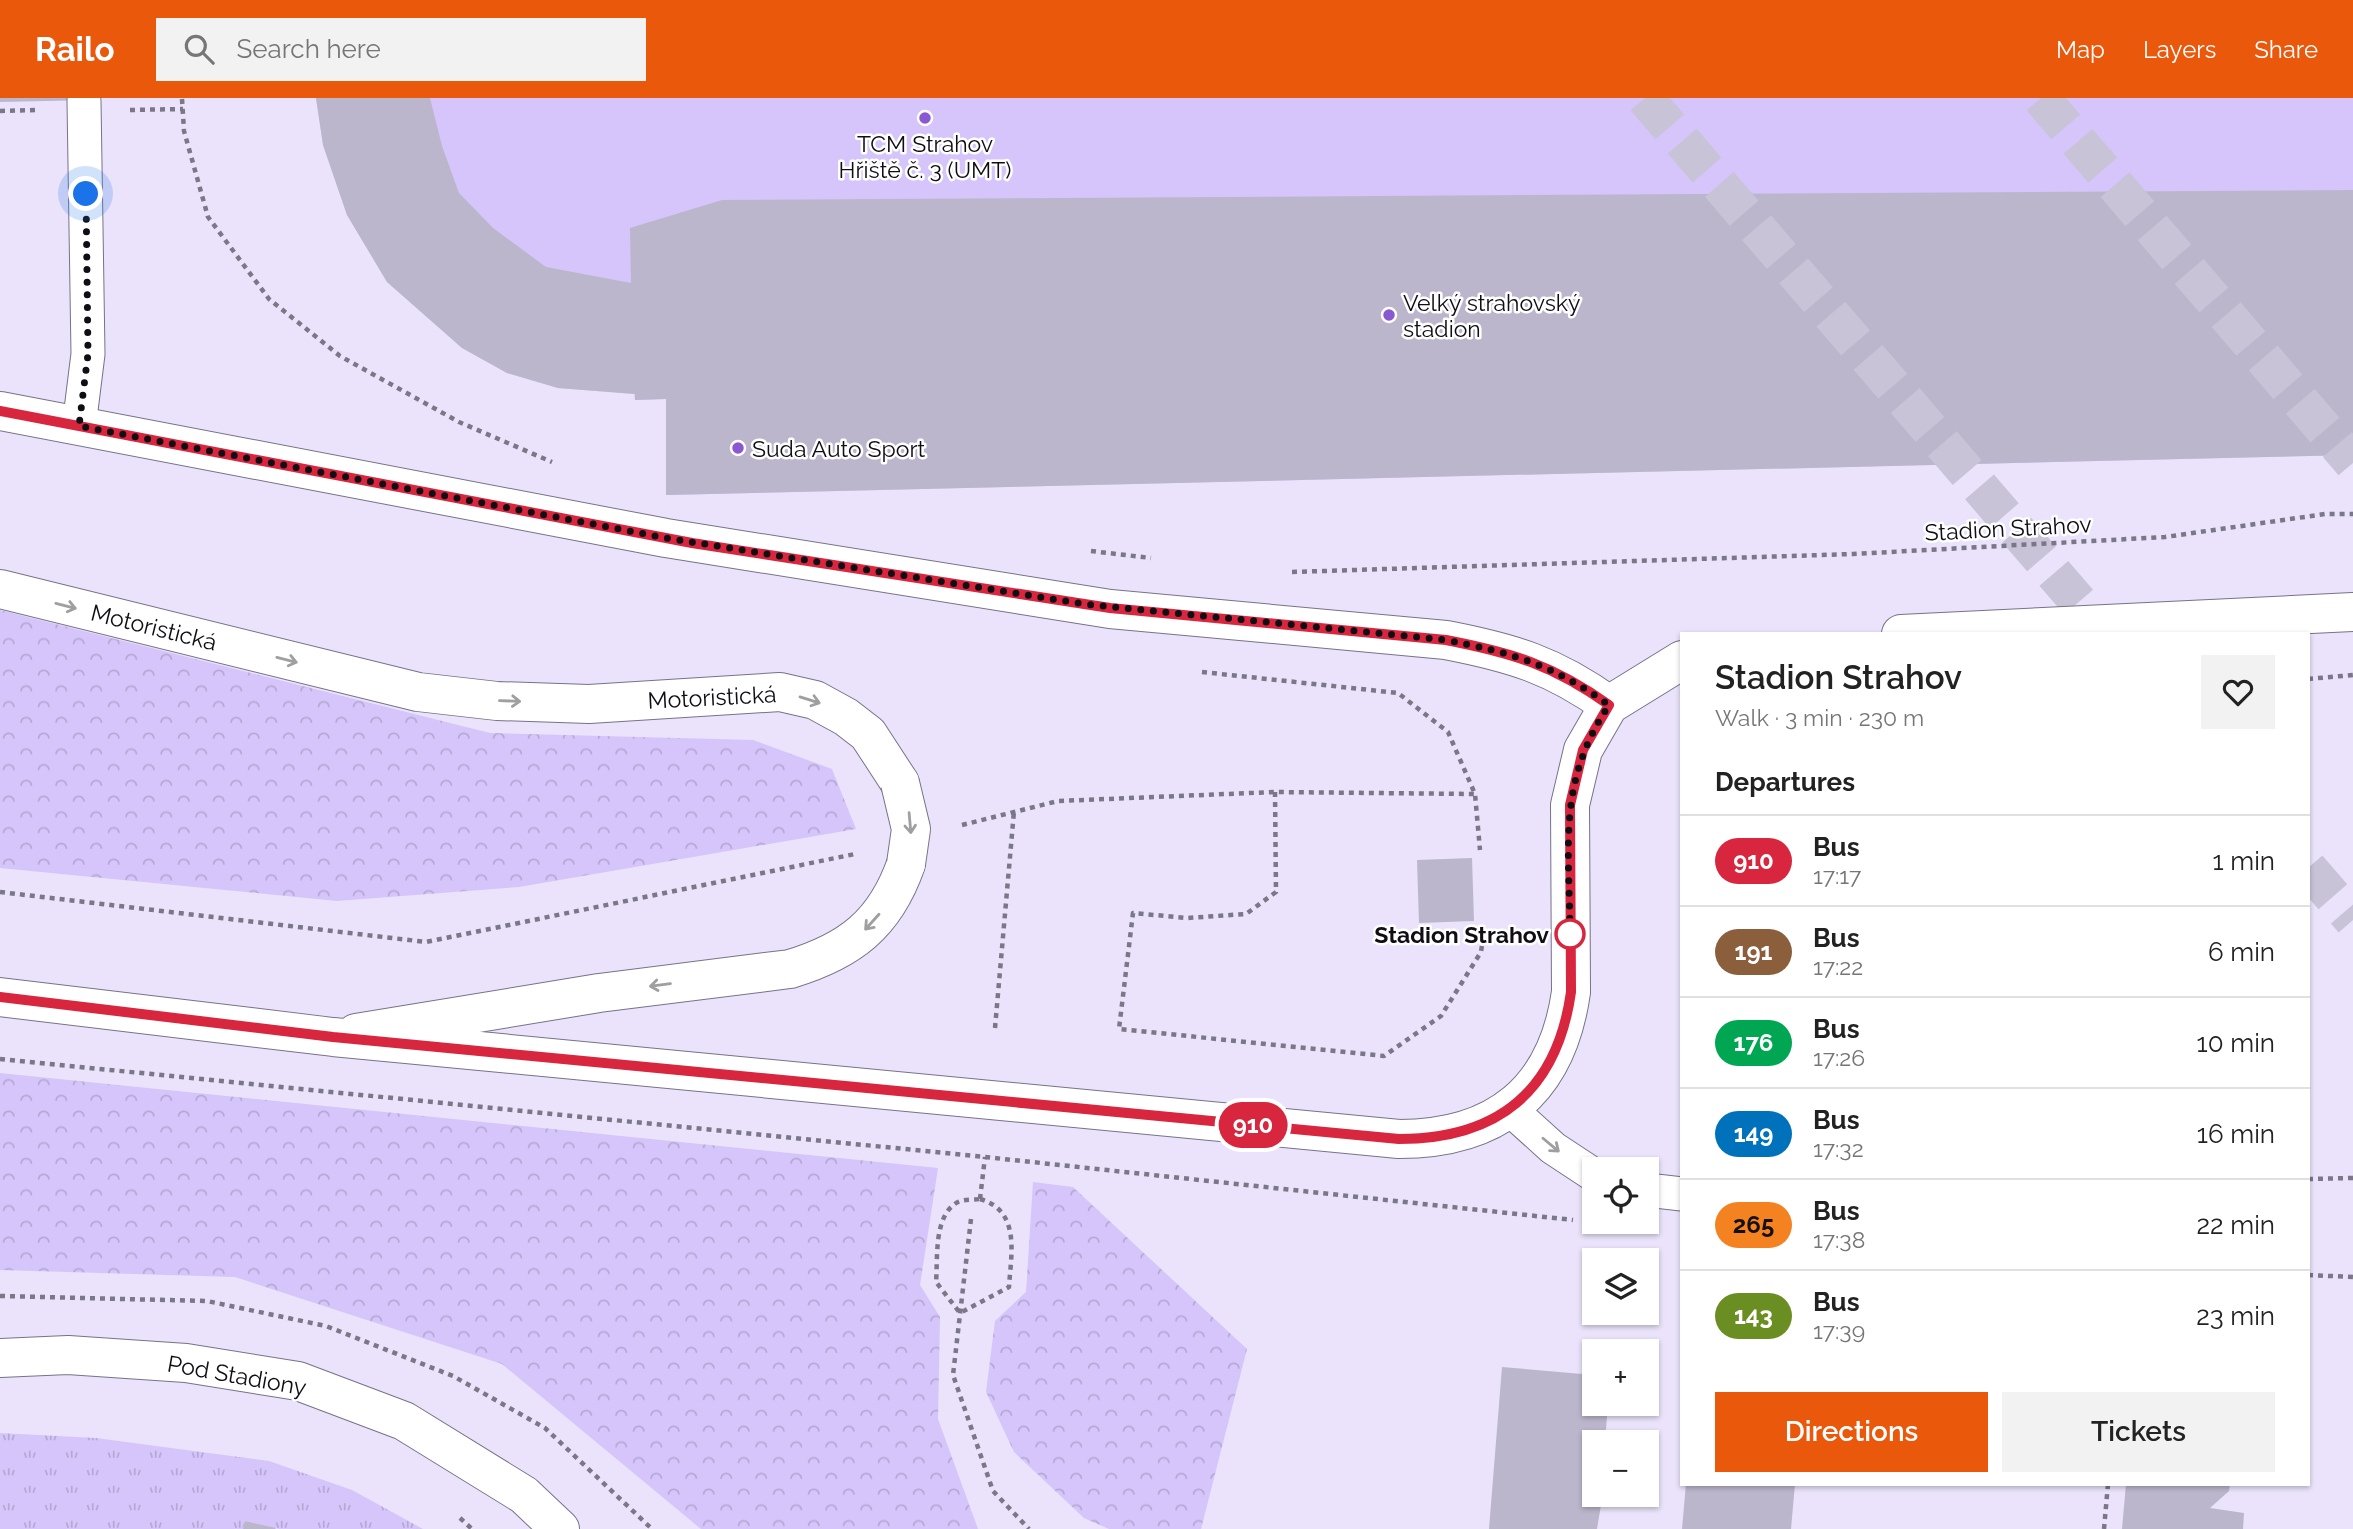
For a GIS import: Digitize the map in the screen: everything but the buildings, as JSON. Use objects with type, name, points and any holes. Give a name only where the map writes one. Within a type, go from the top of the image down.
[{"type":"street","points":[[0,411],[666,538],[1029,596],[1123,610],[1446,640],[1501,650],[1546,666],[1573,680],[1609,705]]},
{"type":"street","name":"Motoristická","points":[[0,589],[418,692],[497,701],[589,704],[780,692],[815,700],[846,717],[867,734],[900,783],[911,828],[906,864],[898,887],[869,927],[846,946],[800,966],[599,993],[333,1037]]},
{"type":"street","points":[[1940,632],[2353,611]]},
{"type":"street","points":[[0,997],[333,1037],[1399,1139],[1433,1139],[1466,1131],[1511,1110],[1546,1069],[1567,1019],[1571,992],[1570,805],[1583,750],[1609,705],[1680,661]]},
{"type":"street","name":"Pod Stadiony","points":[[0,1358],[68,1355],[186,1363],[298,1381],[404,1421],[524,1495],[560,1529]]},
{"type":"lane","points":[[79,426],[88,354],[84,100]]},
{"type":"lane","points":[[1511,1110],[1553,1148],[1582,1167]]},
{"type":"lane","points":[[1659,1191],[1680,1194]]},
{"type":"path","points":[[182,99],[184,131],[208,217],[269,299],[340,356],[459,422],[559,466]]},
{"type":"path","name":"Stadion Strahov","points":[[1281,572],[1853,554],[2165,537],[2325,514],[2353,513]]},
{"type":"path","points":[[1090,551],[1158,559]]},
{"type":"path","points":[[2310,678],[2353,675]]},
{"type":"path","points":[[1275,793],[1276,892],[1246,914],[1187,918],[1133,913],[1119,1029],[1384,1056],[1441,1016],[1481,952],[1483,937]]},
{"type":"path","points":[[950,828],[1058,801],[1275,793],[1475,794]]},
{"type":"path","points":[[995,1028],[1014,811]]},
{"type":"path","points":[[0,892],[426,942],[862,852]]},
{"type":"path","points":[[0,1059],[985,1157],[1582,1222]]},
{"type":"path","points":[[980,1199],[985,1157]]},
{"type":"path","points":[[2310,1179],[2353,1178]]},
{"type":"path","points":[[980,1199],[994,1203],[1004,1213],[1009,1225],[1009,1287],[960,1313],[936,1282],[940,1236],[950,1208],[960,1200],[980,1199]]},
{"type":"path","points":[[971,1219],[953,1374],[993,1491],[1029,1529]]},
{"type":"path","points":[[2310,1275],[2353,1278]]},
{"type":"path","points":[[2104,1529],[2108,1486]]},
{"type":"path","points":[[455,1515],[472,1529]]},
{"type":"green space","name":"Velký strahovský stadion","points":[[316,98],[2353,98],[2353,455],[666,495],[666,399],[635,400],[634,394],[558,388],[507,373],[462,348],[387,282],[347,215],[323,145]]},
{"type":"green space","points":[[0,610],[490,733],[753,740],[832,769],[856,829],[519,887],[337,901],[0,868]]},
{"type":"green space","points":[[0,1073],[938,1168],[920,1285],[940,1317],[938,1419],[978,1529],[701,1529],[502,1364],[235,1277],[0,1270]]},
{"type":"green space","points":[[1033,1182],[1073,1187],[1247,1349],[1201,1529],[1109,1529],[1084,1518],[1014,1452],[986,1392],[995,1321],[1026,1292]]},
{"type":"green space","points":[[0,1433],[96,1438],[269,1461],[352,1490],[423,1529],[279,1529],[245,1521],[243,1529],[0,1529]]},
{"type":"tunnel","points":[[1645,98],[2104,632]]},
{"type":"tunnel","points":[[2041,98],[2353,463]]},
{"type":"tunnel","points":[[2310,870],[2353,920]]},
{"type":"bus line","name":"910","points":[[0,411],[692,543],[1110,608],[1446,640],[1501,650],[1546,666],[1573,680],[1609,705],[1583,750],[1574,777],[1570,805],[1571,992],[1567,1019],[1558,1046],[1531,1090],[1511,1110],[1466,1131],[1433,1139],[1399,1139],[333,1037],[0,997]]},
{"type":"place","name":"TCM Strahov Hřiště č. 3 (UMT)","points":[[925,118]]},
{"type":"place","name":"Velký strahovský stadion","points":[[1389,315]]},
{"type":"place","name":"Suda Auto Sport","points":[[738,448]]},
{"type":"place","name":"Stadion Strahov","points":[[1570,934]]},
{"type":"route","points":[[86,194],[88,354],[79,426],[666,538],[1110,608],[1446,640],[1501,650],[1546,666],[1573,680],[1609,705],[1583,750],[1574,777],[1570,805],[1570,938],[1570,934]]}]
